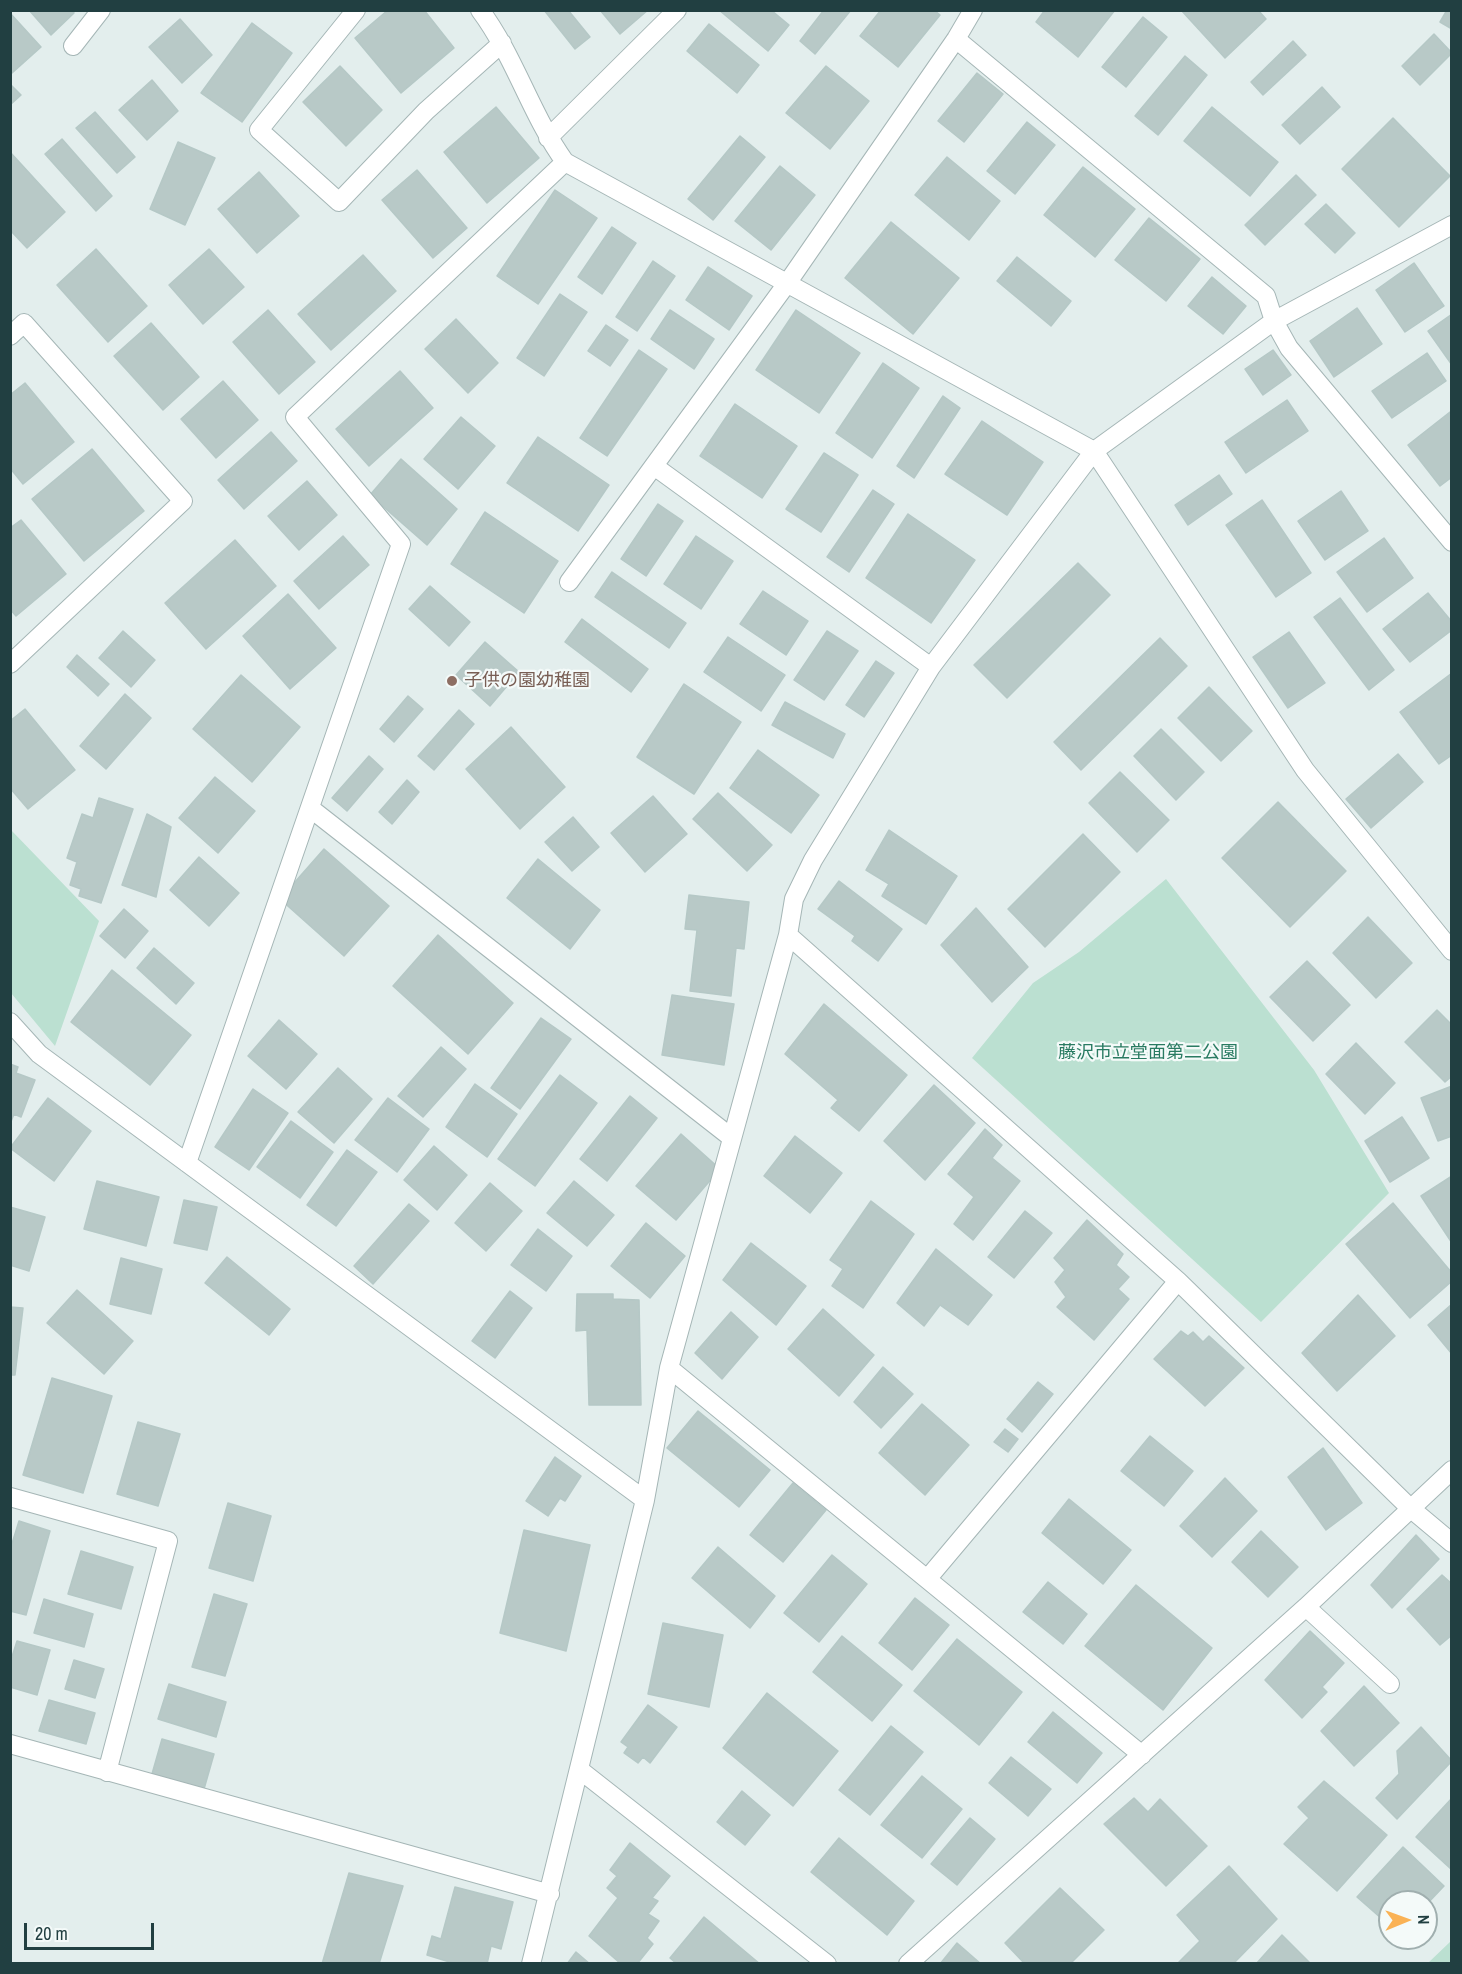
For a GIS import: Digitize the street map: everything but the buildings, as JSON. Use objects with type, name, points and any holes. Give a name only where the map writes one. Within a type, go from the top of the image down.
[{"type":"street","points":[[73,46],[101,10]]},
{"type":"street","points":[[356,10],[260,130],[339,202],[426,111],[502,43]]},
{"type":"street","points":[[480,10],[502,43],[548,138],[565,162],[1094,451],[1305,770],[1452,951]]},
{"type":"street","points":[[548,138],[677,10]]},
{"type":"street","points":[[569,582],[788,282],[956,39],[973,10]]},
{"type":"street","points":[[956,39],[1266,296],[1274,321],[1289,348],[1452,542]]},
{"type":"street","points":[[187,1163],[401,544],[295,417],[565,162]]},
{"type":"street","points":[[531,1964],[645,1500],[669,1368],[788,935],[794,899],[813,860],[931,667],[1094,451],[1274,321],[1452,225]]},
{"type":"street","points":[[10,336],[24,323],[183,501],[10,664]]},
{"type":"street","points":[[654,466],[931,667]]},
{"type":"street","points":[[310,808],[732,1138]]},
{"type":"street","points":[[788,935],[1178,1281],[1409,1507],[1452,1543]]},
{"type":"street","points":[[10,1022],[39,1054],[645,1500]]},
{"type":"street","points":[[928,1578],[1178,1281]]},
{"type":"street","points":[[669,1368],[1142,1755]]},
{"type":"street","points":[[908,1964],[1306,1607],[1409,1507],[1452,1470]]},
{"type":"street","points":[[10,1497],[168,1541],[107,1772]]},
{"type":"street","points":[[1306,1607],[1390,1684]]},
{"type":"street","points":[[10,1744],[550,1894]]},
{"type":"street","points":[[580,1770],[827,1964]]},
{"type":"green space","points":[[11,830],[99,921],[55,1046],[11,993]]},
{"type":"green space","name":"藤沢市立堂面第二公園","points":[[1166,879],[1314,1070],[1389,1193],[1261,1322],[972,1058],[1033,983],[1079,952]]},
{"type":"green space","points":[[1451,1941],[1451,1963],[1428,1963]]},
{"type":"place","name":"子供の園幼稚園","points":[[452,681]]}]
